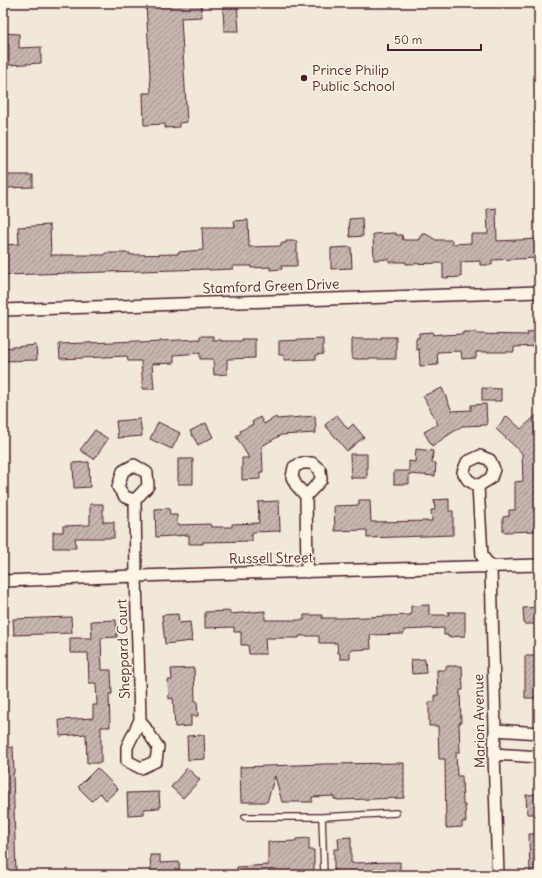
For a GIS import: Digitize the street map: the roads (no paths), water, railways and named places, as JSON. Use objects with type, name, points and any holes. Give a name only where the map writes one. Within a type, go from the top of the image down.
[{"type":"street","name":"Stamford Green Drive","points":[[3,310],[539,292]]},
{"type":"street","points":[[478,486],[482,556],[491,567]]},
{"type":"street","points":[[306,496],[307,572]]},
{"type":"street","name":"Sheppard Court","points":[[135,500],[140,720]]},
{"type":"street","name":"Russell Street","points":[[3,581],[539,565]]},
{"type":"street","name":"Marion Avenue","points":[[491,567],[495,730],[494,754],[498,875]]},
{"type":"street","points":[[495,730],[539,733]]},
{"type":"street","points":[[494,754],[539,757]]},
{"type":"lane","points":[[245,817],[322,817],[396,814]]},
{"type":"lane","points":[[322,817],[324,875]]},
{"type":"place","name":"Prince Philip Public School","points":[[304,78]]}]
